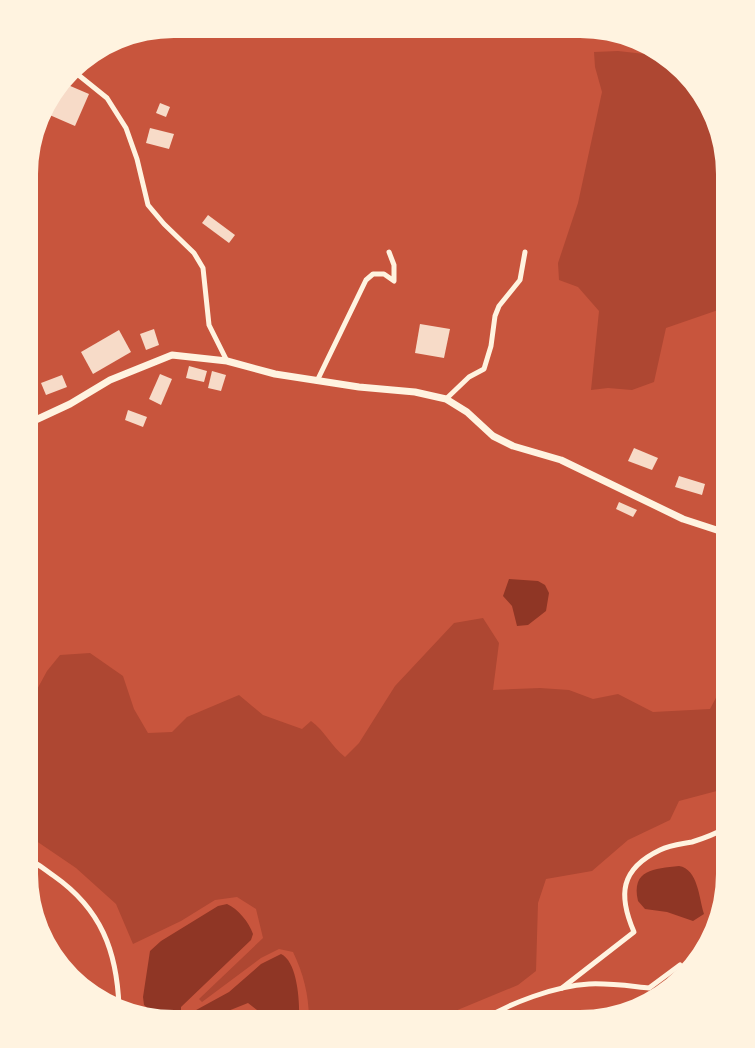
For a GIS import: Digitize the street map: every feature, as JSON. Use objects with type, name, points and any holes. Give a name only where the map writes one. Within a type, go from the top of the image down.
[{"type":"street","points":[[38,420],[110,380],[172,355],[227,361],[275,374],[415,392],[446,399],[467,412],[493,436],[513,446],[561,460],[683,519],[716,530]]},
{"type":"lane","points":[[80,77],[107,99],[126,128],[148,205],[194,253],[203,268],[209,325],[227,361]]},
{"type":"lane","points":[[317,381],[366,280],[373,274],[384,274],[394,281],[394,265],[389,252]]},
{"type":"lane","points":[[446,399],[469,377],[484,369],[491,346],[495,316],[499,306],[520,280],[525,252]]},
{"type":"lane","points":[[562,988],[634,932],[624,909],[624,887],[634,868],[660,850],[716,833]]},
{"type":"lane","points":[[38,867],[68,886],[99,920],[111,950],[118,997]]},
{"type":"lane","points":[[501,1010],[562,988],[590,984],[649,988],[680,965]]},
{"type":"shaded area","points":[[594,52],[643,54],[677,78],[703,114],[715,156],[716,311],[666,328],[654,382],[632,390],[591,390],[599,311],[578,287],[559,280],[558,263],[578,203],[602,92]]},
{"type":"shaded area","points":[[509,579],[538,581],[545,585],[549,593],[546,611],[528,625],[517,626],[512,606],[503,596]]},
{"type":"shaded area","points":[[483,618],[499,643],[493,690],[569,690],[593,699],[618,694],[653,712],[710,709],[716,698],[716,791],[679,801],[670,820],[628,840],[592,871],[546,879],[538,903],[536,971],[518,985],[458,1010],[308,1010],[303,977],[293,952],[279,949],[261,958],[202,1002],[199,999],[263,938],[256,909],[237,897],[215,900],[181,921],[133,944],[116,904],[76,868],[38,842],[38,688],[60,655],[90,653],[123,676],[134,709],[148,733],[172,732],[187,717],[239,695],[263,715],[302,729],[311,721],[345,757],[359,743],[395,686],[454,623]]},
{"type":"shaded area","points":[[679,866],[685,868],[694,878],[699,893],[704,914],[693,921],[667,912],[645,909],[638,901],[638,882],[641,877],[653,870]]},
{"type":"shaded area","points":[[227,904],[235,909],[253,934],[251,940],[181,1007],[181,1010],[145,1006],[143,997],[150,951],[161,941],[218,906]]},
{"type":"shaded area","points":[[281,954],[287,958],[294,974],[299,1010],[257,1010],[248,1003],[230,1010],[196,1010],[229,992],[261,964]]},
{"type":"building","points":[[71,86],[89,94],[75,126],[52,116]]},
{"type":"building","points":[[160,103],[170,107],[166,117],[156,113]]},
{"type":"building","points":[[150,128],[174,134],[169,149],[146,143]]},
{"type":"building","points":[[208,215],[235,235],[229,243],[202,223]]},
{"type":"building","points":[[420,324],[450,329],[444,358],[415,353]]},
{"type":"building","points":[[154,329],[159,345],[146,350],[140,334]]},
{"type":"building","points":[[119,330],[131,352],[93,374],[81,352]]},
{"type":"building","points":[[189,366],[207,371],[204,382],[186,378]]},
{"type":"building","points":[[212,371],[226,375],[221,391],[208,388]]},
{"type":"building","points":[[160,374],[172,379],[161,405],[149,399]]},
{"type":"building","points":[[62,375],[67,387],[46,395],[41,383]]},
{"type":"building","points":[[128,410],[147,417],[143,427],[125,420]]},
{"type":"building","points":[[634,448],[658,458],[652,470],[628,461]]},
{"type":"building","points":[[679,476],[705,484],[702,495],[675,487]]},
{"type":"building","points":[[619,502],[637,510],[633,517],[616,509]]}]
